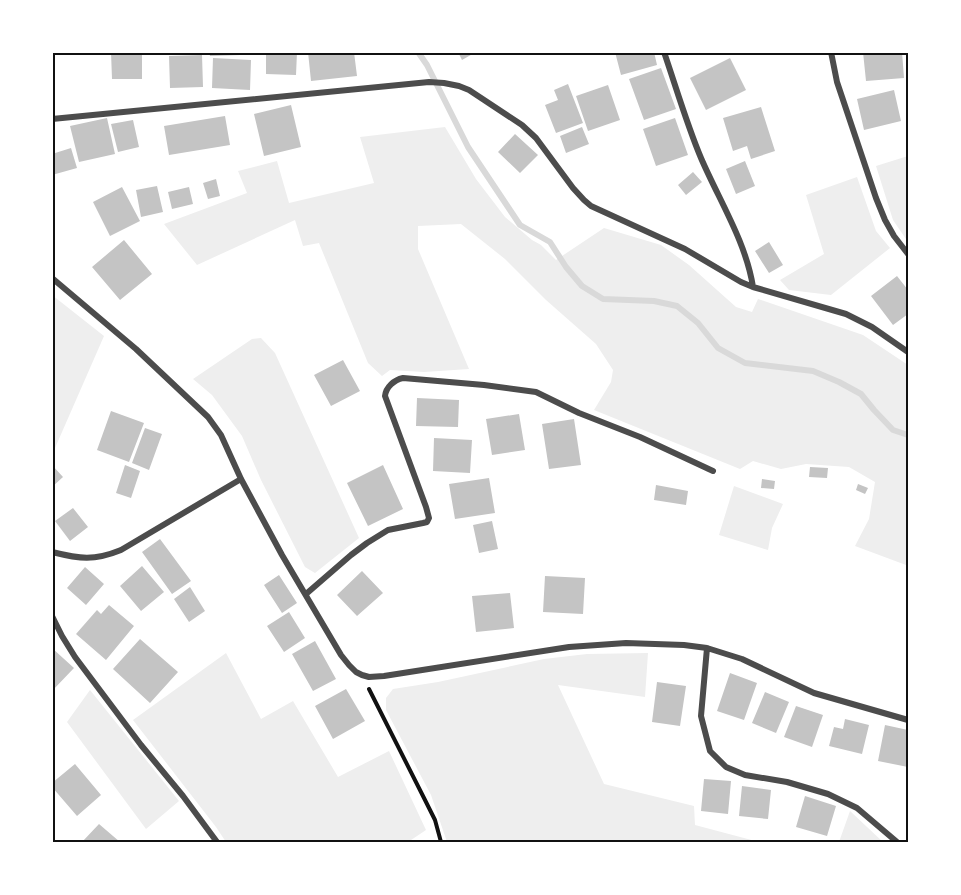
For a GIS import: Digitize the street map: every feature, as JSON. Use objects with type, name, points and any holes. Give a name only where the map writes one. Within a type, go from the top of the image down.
[{"type":"street","points":[[664,52],[700,156],[742,248],[751,273],[753,287]]},
{"type":"street","points":[[831,52],[837,82],[876,198],[894,236],[909,254]]},
{"type":"street","points":[[52,119],[429,82],[444,82],[459,86],[469,90],[522,125],[536,138],[573,188],[591,206],[685,249],[741,282],[846,314],[872,327],[909,352]]},
{"type":"street","points":[[52,278],[136,349],[208,417],[221,435],[282,555],[341,655],[356,672],[369,677],[384,676],[569,647],[626,643],[684,645],[707,648],[742,659],[814,693],[909,720]]},
{"type":"street","points":[[306,594],[367,543],[388,530],[427,522],[429,518],[385,396],[386,391],[396,379],[484,385],[536,392],[713,471]]},
{"type":"street","points":[[52,552],[92,559],[105,556],[120,550],[242,479]]},
{"type":"street","points":[[53,616],[75,657],[217,843]]},
{"type":"street","points":[[707,648],[701,716],[710,751],[726,767],[745,775],[787,782],[828,794],[857,808],[897,843]]},
{"type":"path","points":[[362,675],[435,820],[441,843]]},
{"type":"shaded area","points":[[445,127],[476,179],[505,217],[556,260],[604,228],[661,245],[689,265],[736,307],[752,312],[758,299],[863,335],[908,365],[908,581],[906,565],[855,546],[869,519],[875,482],[849,467],[806,464],[781,469],[753,461],[740,469],[594,410],[611,382],[613,370],[596,344],[546,300],[505,259],[461,224],[418,226],[418,249],[469,369],[424,372],[390,370],[382,376],[368,363],[319,243],[303,246],[295,220],[197,265],[164,224],[247,193],[238,171],[277,161],[289,203],[374,183],[360,137]]},
{"type":"shaded area","points":[[908,156],[908,242],[893,220],[876,166]]},
{"type":"shaded area","points":[[857,177],[876,231],[890,248],[831,295],[789,290],[780,280],[824,254],[806,195]]},
{"type":"shaded area","points":[[52,295],[104,336],[55,448],[52,442]]},
{"type":"shaded area","points":[[261,338],[275,353],[359,538],[315,573],[305,567],[261,480],[242,436],[212,395],[193,379],[252,339]]},
{"type":"shaded area","points":[[734,486],[783,504],[772,528],[768,550],[719,535]]},
{"type":"shaded area","points":[[226,653],[261,719],[293,701],[338,777],[389,751],[426,830],[408,842],[226,842],[133,720]]},
{"type":"shaded area","points":[[648,653],[645,697],[558,685],[604,784],[694,806],[695,825],[759,842],[447,842],[431,795],[386,710],[386,698],[393,689],[438,682],[544,659],[587,654]]},
{"type":"shaded area","points":[[90,690],[179,801],[146,829],[67,722]]},
{"type":"shaded area","points":[[850,811],[883,842],[839,842]]},
{"type":"building","points":[[111,52],[142,52],[142,79],[112,79]]},
{"type":"building","points":[[209,52],[240,52],[240,55],[210,56]]},
{"type":"building","points":[[266,52],[297,52],[296,75],[266,74]]},
{"type":"building","points":[[308,52],[354,52],[357,76],[311,81]]},
{"type":"building","points":[[458,52],[476,52],[462,60]]},
{"type":"building","points":[[615,52],[654,52],[657,65],[621,75]]},
{"type":"building","points":[[863,52],[902,52],[904,78],[866,81]]},
{"type":"building","points":[[202,55],[203,87],[170,88],[169,56]]},
{"type":"building","points":[[213,58],[251,60],[250,90],[212,88]]},
{"type":"building","points":[[730,58],[746,90],[706,110],[690,78]]},
{"type":"building","points":[[661,68],[676,109],[644,120],[629,79]]},
{"type":"building","points":[[568,84],[583,123],[556,133],[545,105],[558,100],[554,90]]},
{"type":"building","points":[[608,85],[620,120],[588,131],[576,96]]},
{"type":"building","points":[[894,90],[901,121],[864,130],[857,99]]},
{"type":"building","points":[[291,105],[301,147],[264,156],[254,114]]},
{"type":"building","points":[[761,107],[775,151],[751,159],[747,146],[733,151],[723,118]]},
{"type":"building","points":[[225,116],[230,145],[169,155],[164,126]]},
{"type":"building","points":[[107,118],[115,154],[79,162],[70,126]]},
{"type":"building","points":[[675,118],[688,155],[656,166],[643,129]]},
{"type":"building","points":[[133,120],[139,147],[118,152],[111,124]]},
{"type":"building","points":[[582,127],[589,144],[566,153],[560,136]]},
{"type":"building","points":[[515,134],[538,155],[520,173],[498,152]]},
{"type":"building","points":[[71,148],[77,168],[52,175],[52,154]]},
{"type":"building","points":[[745,161],[755,186],[736,194],[726,169]]},
{"type":"building","points":[[693,172],[702,182],[686,195],[678,185]]},
{"type":"building","points":[[216,179],[220,196],[208,199],[203,183]]},
{"type":"building","points":[[157,186],[163,212],[141,217],[136,190]]},
{"type":"building","points":[[122,187],[140,221],[110,236],[93,202]]},
{"type":"building","points":[[189,187],[193,204],[172,209],[168,192]]},
{"type":"building","points":[[124,240],[152,274],[120,300],[92,267]]},
{"type":"building","points":[[769,242],[783,265],[769,273],[755,251]]},
{"type":"building","points":[[897,276],[908,290],[908,314],[893,325],[871,296]]},
{"type":"building","points":[[343,360],[360,391],[331,406],[314,375]]},
{"type":"building","points":[[417,398],[459,400],[458,427],[416,426]]},
{"type":"building","points":[[111,411],[144,423],[129,462],[97,450]]},
{"type":"building","points":[[519,414],[525,450],[492,455],[486,419]]},
{"type":"building","points":[[574,419],[581,465],[549,469],[542,424]]},
{"type":"building","points":[[145,428],[162,434],[149,470],[132,463]]},
{"type":"building","points":[[434,438],[472,440],[470,473],[433,471]]},
{"type":"building","points":[[52,465],[63,477],[52,487]]},
{"type":"building","points":[[125,465],[140,471],[131,498],[116,493]]},
{"type":"building","points":[[383,465],[403,509],[368,526],[347,483]]},
{"type":"building","points":[[810,467],[828,468],[827,478],[809,477]]},
{"type":"building","points":[[489,478],[495,513],[455,519],[449,484]]},
{"type":"building","points":[[762,479],[775,481],[774,489],[761,488]]},
{"type":"building","points":[[858,484],[868,488],[865,494],[856,490]]},
{"type":"building","points":[[656,485],[688,491],[686,505],[654,500]]},
{"type":"building","points":[[73,508],[88,527],[70,541],[55,521]]},
{"type":"building","points":[[492,521],[498,549],[479,553],[473,525]]},
{"type":"building","points":[[160,539],[191,581],[172,594],[142,552]]},
{"type":"building","points":[[142,566],[164,592],[141,611],[120,586]]},
{"type":"building","points":[[85,567],[104,584],[86,605],[67,588]]},
{"type":"building","points":[[362,571],[383,593],[357,616],[337,595]]},
{"type":"building","points":[[279,575],[297,603],[282,613],[264,585]]},
{"type":"building","points":[[545,576],[585,578],[583,614],[543,612]]},
{"type":"building","points":[[190,587],[205,611],[189,622],[174,599]]},
{"type":"building","points":[[510,593],[514,628],[476,632],[472,596]]},
{"type":"building","points":[[109,605],[134,626],[106,660],[76,634],[97,610],[101,614]]},
{"type":"building","points":[[289,612],[305,638],[284,652],[267,626]]},
{"type":"building","points":[[140,639],[178,672],[150,703],[113,669]]},
{"type":"building","points":[[315,641],[336,679],[313,691],[292,654]]},
{"type":"building","points":[[52,648],[74,668],[52,691]]},
{"type":"building","points":[[730,673],[757,683],[744,720],[717,711]]},
{"type":"building","points":[[657,682],[686,686],[680,726],[652,722]]},
{"type":"building","points":[[346,689],[365,721],[333,739],[315,706]]},
{"type":"building","points":[[765,692],[789,702],[776,733],[752,723]]},
{"type":"building","points":[[796,706],[823,715],[812,747],[784,737]]},
{"type":"building","points":[[845,719],[869,725],[862,754],[829,746],[834,727],[843,729]]},
{"type":"building","points":[[885,725],[908,730],[908,767],[878,761]]},
{"type":"building","points":[[75,764],[101,795],[77,816],[52,787],[52,783]]},
{"type":"building","points":[[704,779],[731,781],[728,814],[701,811]]},
{"type":"building","points":[[742,786],[771,790],[768,819],[739,816]]},
{"type":"building","points":[[805,796],[836,806],[827,836],[796,827]]},
{"type":"building","points":[[99,824],[120,842],[82,842]]},
{"type":"waterway","points":[[418,52],[427,65],[468,147],[520,225],[550,242],[582,286],[603,299],[654,301],[677,306],[698,323],[718,348],[745,363],[813,371],[839,382],[861,394],[893,430],[908,435]]}]
